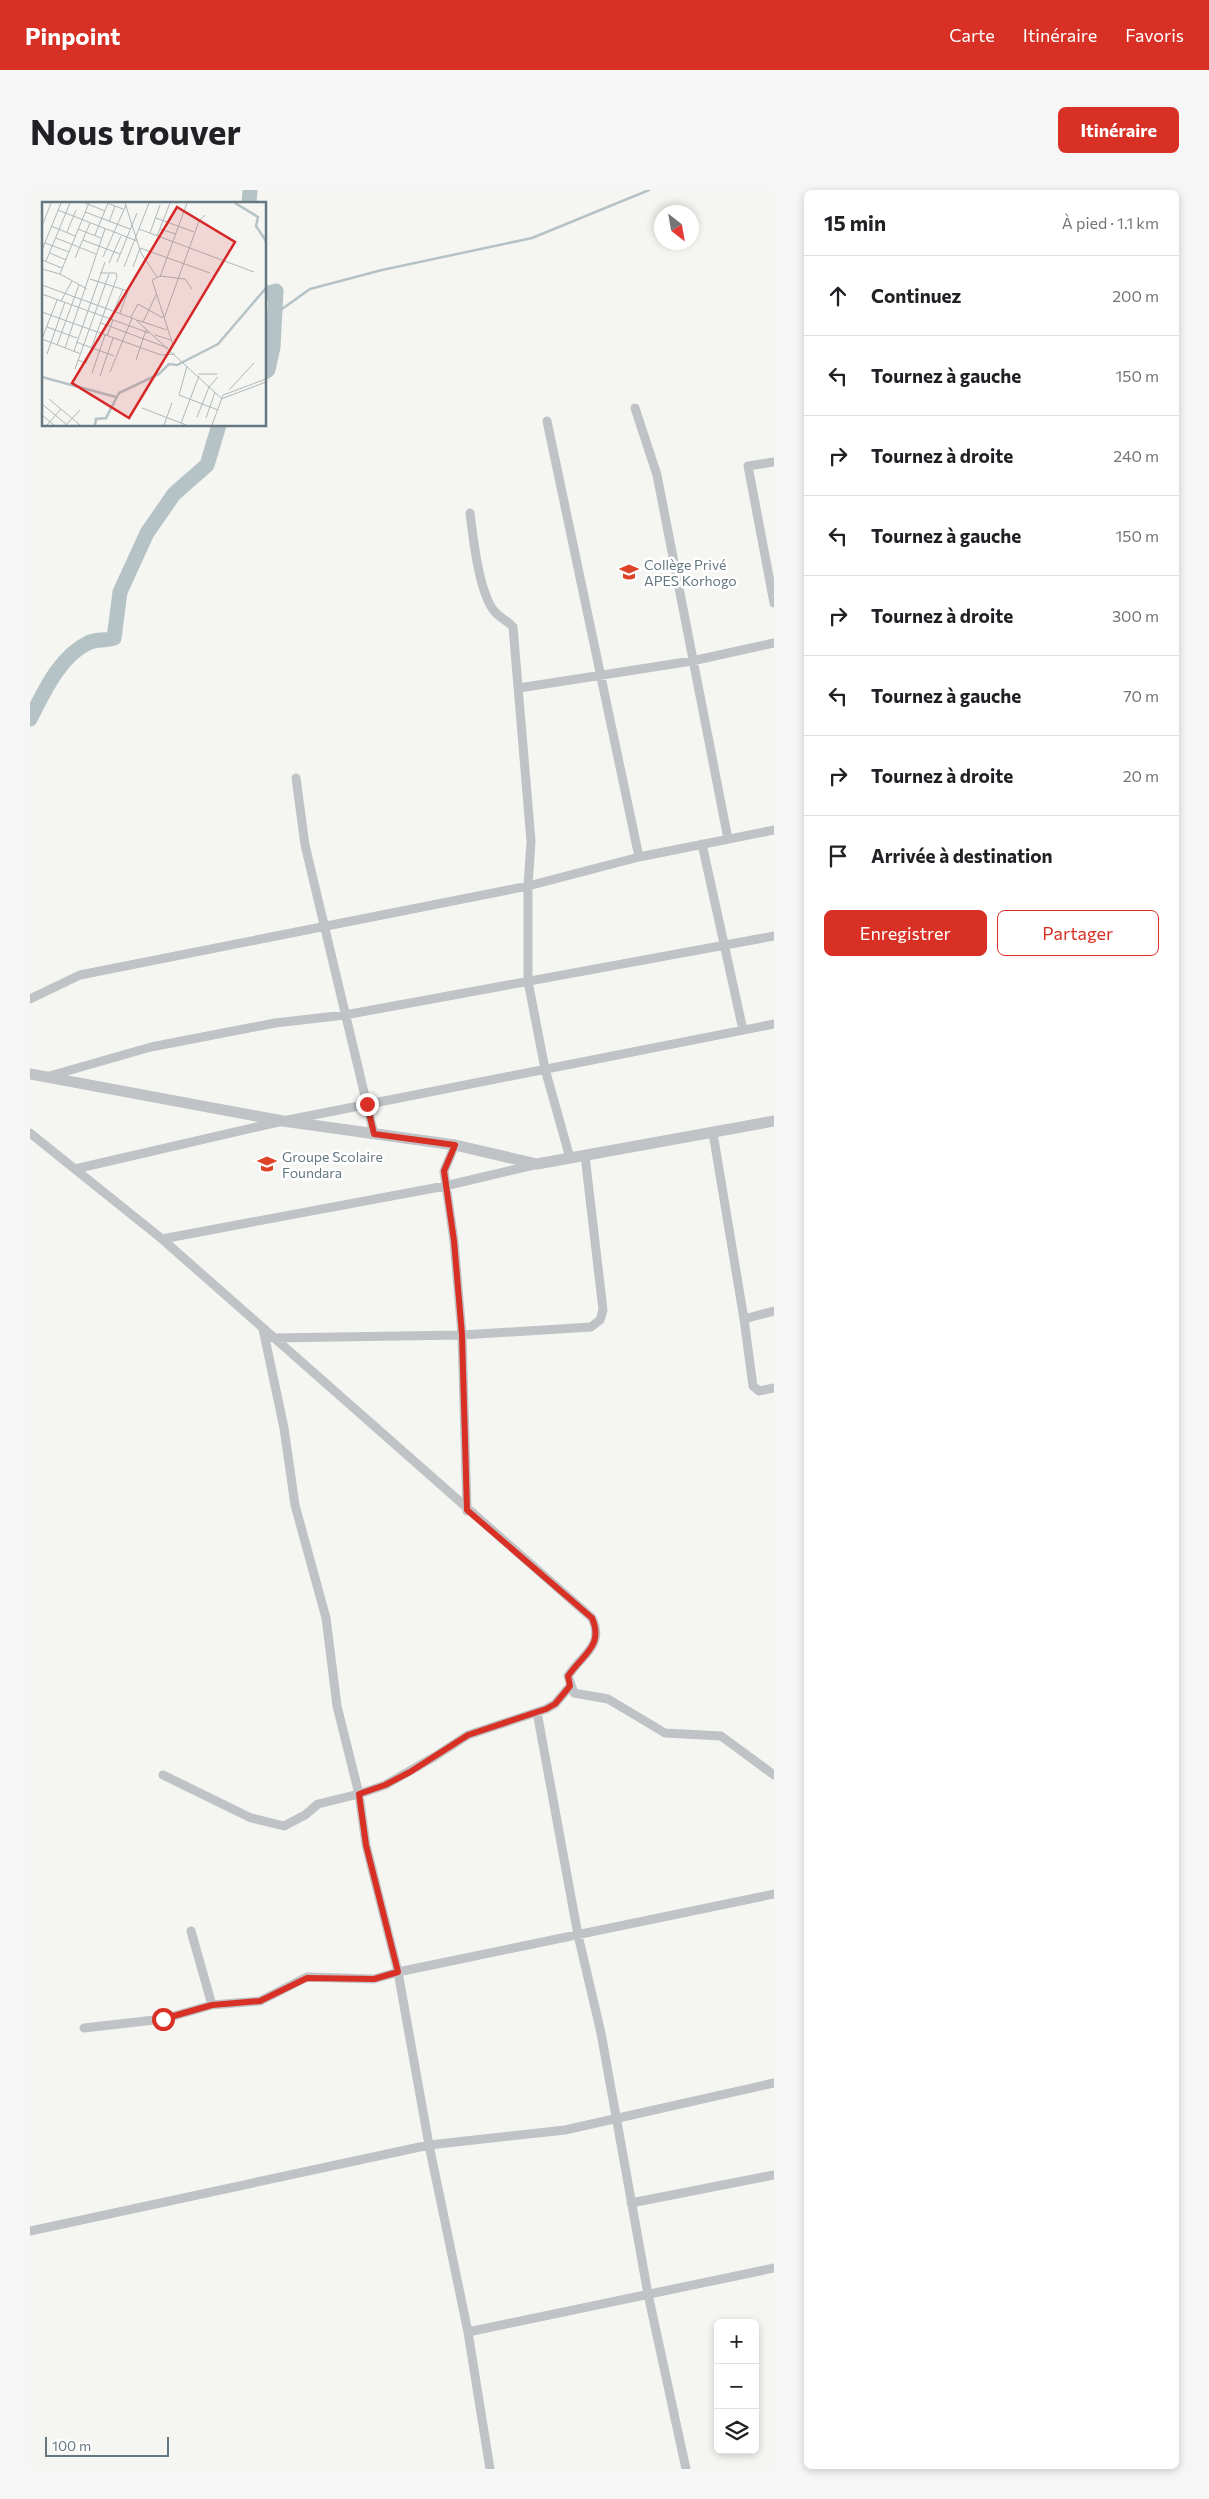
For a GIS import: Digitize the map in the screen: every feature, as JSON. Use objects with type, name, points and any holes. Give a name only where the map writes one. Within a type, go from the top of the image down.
[{"type":"street","points":[[635,408],[657,475],[728,839]]},
{"type":"street","points":[[547,421],[638,857]]},
{"type":"street","points":[[774,462],[748,466],[774,603]]},
{"type":"street","points":[[470,513],[477,560],[485,590],[494,612],[513,627],[531,841],[528,886],[528,981],[545,1069],[570,1158]]},
{"type":"street","points":[[518,688],[692,661],[774,643]]},
{"type":"street","points":[[296,778],[305,845],[374,1134]]},
{"type":"street","points":[[30,999],[80,975],[528,886],[638,857],[774,830]]},
{"type":"street","points":[[702,844],[743,1030]]},
{"type":"street","points":[[45,1077],[151,1047],[276,1023],[345,1015],[724,943],[774,936]]},
{"type":"street","points":[[75,1169],[283,1121],[774,1024]]},
{"type":"street","points":[[30,1074],[283,1121],[455,1145],[537,1164]]},
{"type":"street","points":[[162,1239],[445,1186],[537,1164],[774,1121]]},
{"type":"street","points":[[713,1132],[744,1319],[753,1386],[759,1391],[774,1388]]},
{"type":"street","points":[[30,1133],[162,1239],[467,1510],[592,1618],[597,1630],[597,1640],[568,1676],[574,1693],[608,1699],[665,1733],[721,1736],[774,1775]]},
{"type":"street","points":[[455,1145],[444,1171],[454,1241],[462,1335],[467,1510]]},
{"type":"street","points":[[273,1338],[462,1335],[591,1326],[600,1320],[603,1310],[585,1156]]},
{"type":"street","points":[[744,1319],[774,1311]]},
{"type":"street","points":[[263,1329],[284,1428],[295,1505],[326,1618],[338,1706],[359,1794],[366,1845],[398,1972],[429,2145],[468,2332],[490,2469]]},
{"type":"street","points":[[163,1775],[251,1818],[284,1826],[305,1815],[318,1804],[359,1794],[385,1785],[410,1772],[468,1735],[555,1704],[570,1686]]},
{"type":"street","points":[[537,1712],[578,1935],[601,2033],[648,2294],[686,2469]]},
{"type":"street","points":[[84,2028],[163,2019],[212,2005],[260,2001],[307,1978],[374,1979],[398,1972],[774,1894]]},
{"type":"street","points":[[191,1932],[212,2005]]},
{"type":"street","points":[[30,2231],[429,2145],[565,2130],[774,2083]]},
{"type":"street","points":[[632,2203],[774,2175]]},
{"type":"street","points":[[468,2332],[774,2268]]},
{"type":"waterway","points":[[249,202],[250,190]]},
{"type":"waterway","points":[[275,314],[310,289],[382,270],[532,238],[649,190]]},
{"type":"waterway","points":[[266,294],[276,291],[273,347],[268,370],[266,371]]},
{"type":"waterway","points":[[30,719],[54,676],[69,657],[78,649],[91,642],[114,638],[120,592],[147,533],[174,494],[207,465],[219,426]]},
{"type":"place","name":"Collège Privé APES Korhogo","points":[[629,572]]},
{"type":"place","name":"Groupe Scolaire Foundara","points":[[267,1164]]},
{"type":"route","points":[[163,2019],[212,2005],[260,2001],[307,1978],[374,1979],[398,1972],[366,1845],[359,1794],[385,1785],[410,1772],[468,1735],[546,1709],[555,1704],[570,1686],[568,1676],[574,1666],[597,1640],[597,1630],[592,1618],[467,1510],[462,1335],[454,1241],[444,1171],[455,1145],[374,1134],[367,1104]]}]
